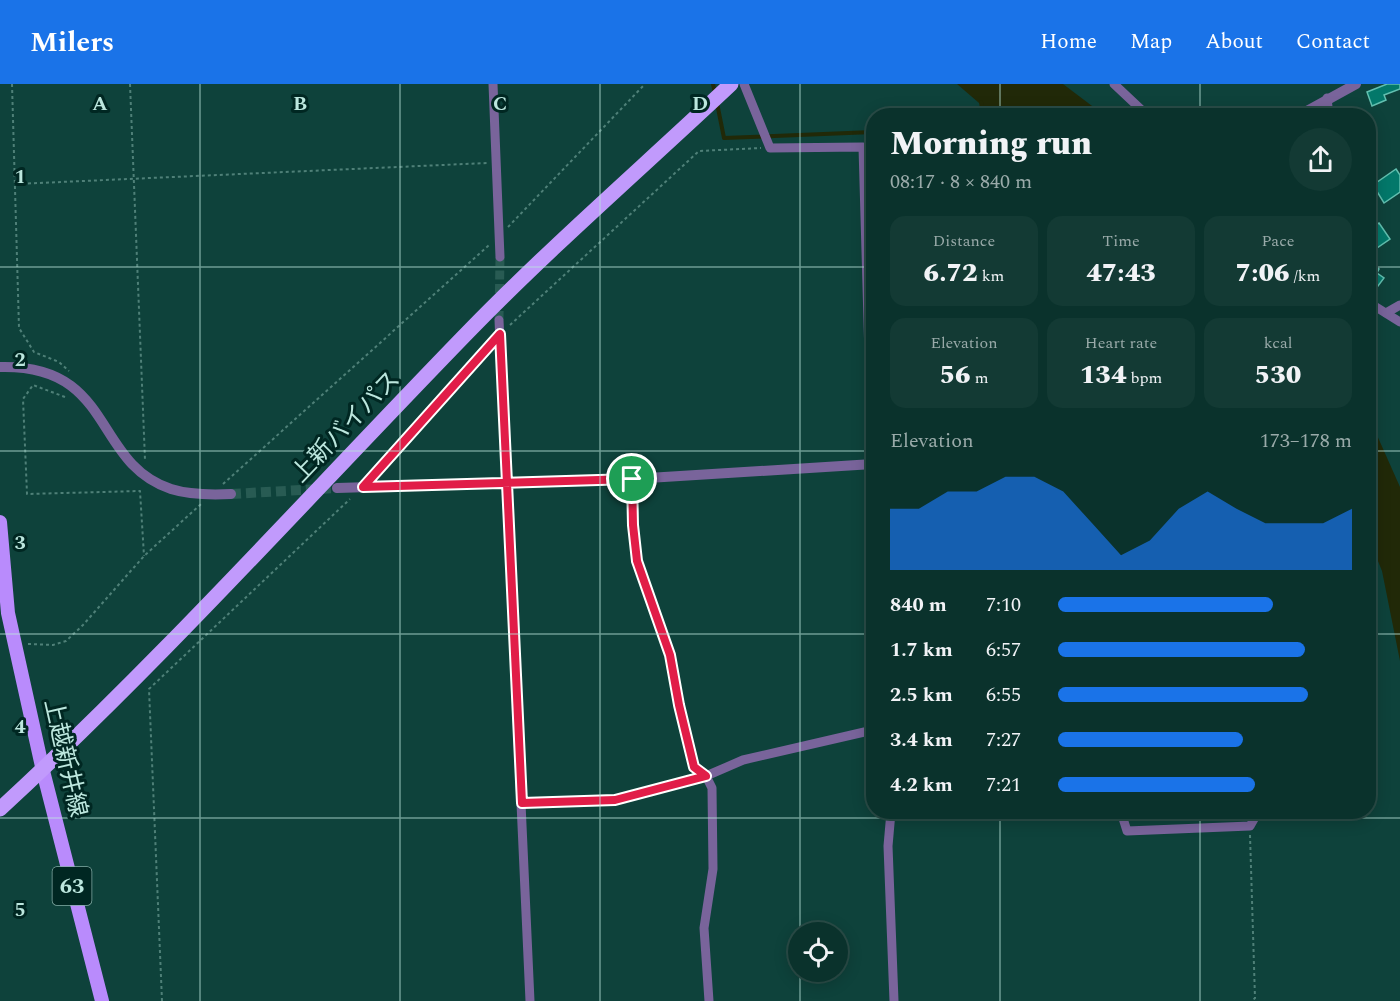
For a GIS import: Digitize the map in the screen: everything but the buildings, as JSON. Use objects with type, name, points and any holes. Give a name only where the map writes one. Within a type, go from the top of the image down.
[{"type":"highway","name":"上新バイパス","points":[[0,809],[43,771],[474,327],[730,84]]},
{"type":"main road","name":"上越新井線","points":[[0,522],[8,613],[43,771],[102,1001]]},
{"type":"street","points":[[493,84],[500,257]]},
{"type":"street","points":[[744,84],[770,148],[863,147],[866,253]]},
{"type":"street","points":[[1114,84],[1140,108]]},
{"type":"street","points":[[1311,108],[1356,84]]},
{"type":"street","points":[[1327,98],[1328,108]]},
{"type":"street","points":[[1386,313],[1400,305]]},
{"type":"street","points":[[1376,307],[1400,322]]},
{"type":"street","points":[[500,320],[530,1001]]},
{"type":"street","points":[[0,367],[24,366],[50,373],[76,390],[93,405],[123,454],[146,475],[170,489],[211,495],[231,494]]},
{"type":"street","points":[[337,488],[632,479],[866,464]]},
{"type":"street","points":[[632,479],[633,525],[637,561],[670,655],[694,767],[706,776],[712,788],[713,869],[704,928],[709,1001]]},
{"type":"street","points":[[522,803],[615,800],[706,776],[743,760],[866,732]]},
{"type":"street","points":[[890,819],[888,846],[894,1001]]},
{"type":"street","points":[[1123,819],[1127,831],[1250,826],[1254,819]]},
{"type":"path","points":[[12,84],[19,328],[33,352],[58,362],[75,376],[76,390],[60,397],[33,386],[23,399],[27,494],[140,490],[144,556]]},
{"type":"path","points":[[130,84],[146,475]]},
{"type":"path","points":[[16,643],[53,645],[66,641],[144,556],[498,237],[645,84]]},
{"type":"path","points":[[162,1001],[148,689],[363,487],[500,334],[699,151],[770,148]]},
{"type":"path","points":[[15,184],[495,163]]},
{"type":"path","points":[[1250,826],[1255,998],[1251,1001]]},
{"type":"shaded area","points":[[957,84],[1063,84],[1095,108],[985,108]]},
{"type":"shaded area","points":[[1376,433],[1400,487],[1400,661],[1382,571],[1376,556]]},
{"type":"waterway","points":[[713,84],[715,93]]},
{"type":"waterway","points":[[981,102],[982,108]]},
{"type":"waterway","points":[[717,103],[724,138],[866,132]]},
{"type":"tunnel","points":[[499,320],[500,257]]},
{"type":"tunnel","points":[[231,494],[337,488]]},
{"type":"route","points":[[632,479],[508,484],[363,487],[500,334],[508,484],[522,803],[615,800],[706,776],[694,767],[670,655],[652,598],[637,561],[633,525],[632,479]]}]
